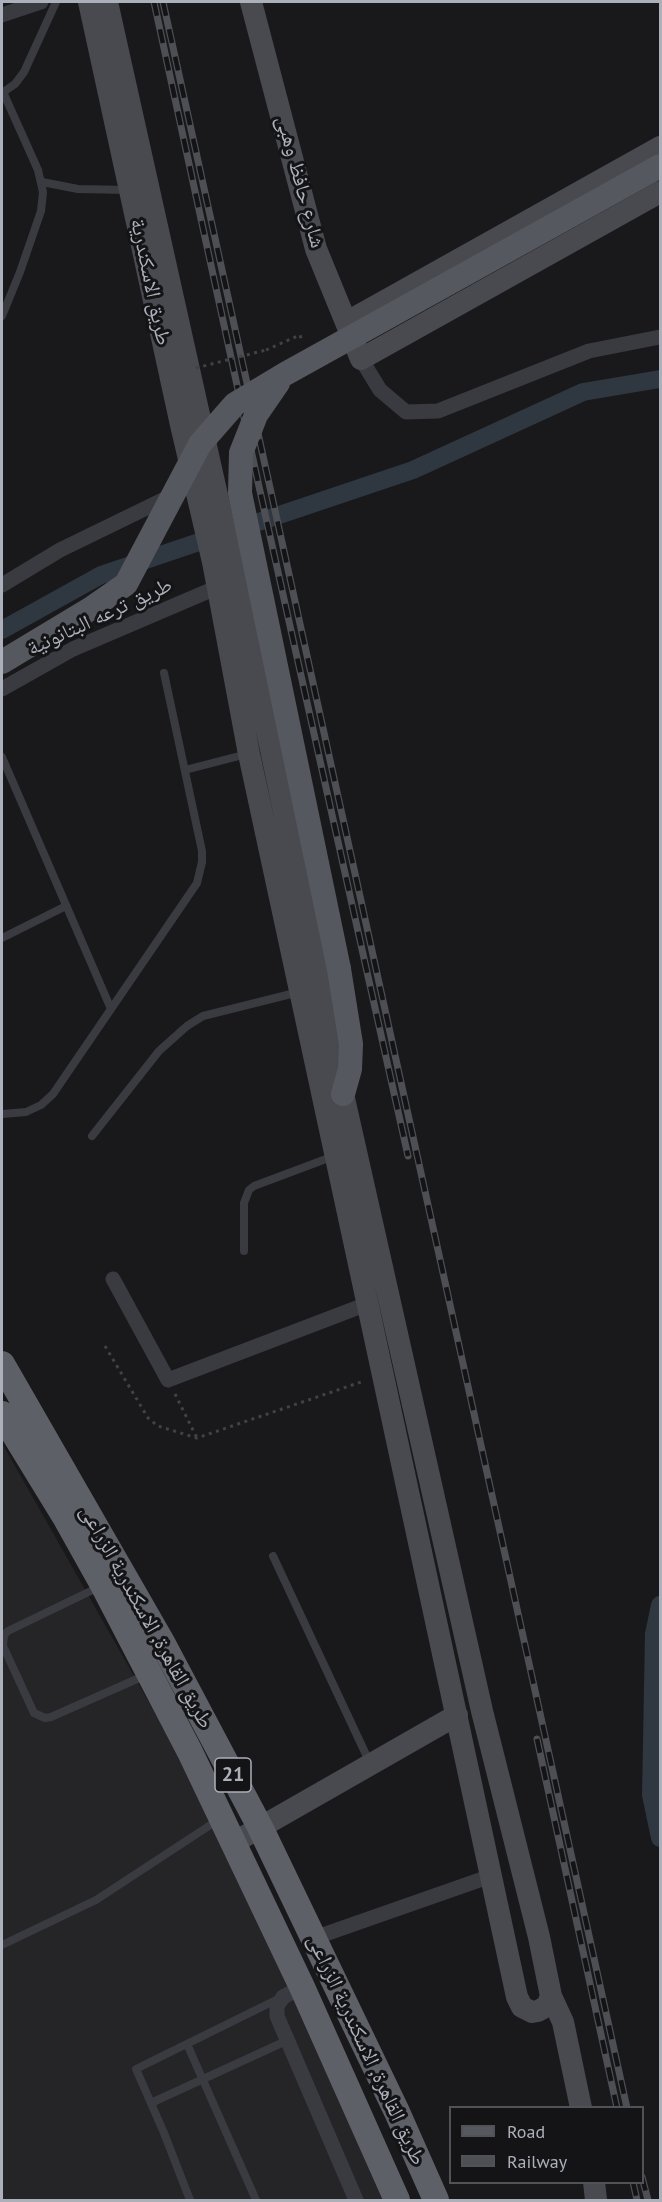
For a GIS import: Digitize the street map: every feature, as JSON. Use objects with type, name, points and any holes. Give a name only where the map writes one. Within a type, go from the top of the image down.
[{"type":"highway","name":"طريق القاهرة, الاسكندرية الزراعى","points":[[2,1364],[163,1644],[260,1827],[397,2112],[436,2200]]},
{"type":"highway","name":"طريق القاهرة, الاسكندرية الزراعى","points":[[2,1414],[65,1517],[103,1586],[222,1817],[292,1992],[397,2200]]},
{"type":"main road","name":"طريق الاسكندرية","points":[[89,2],[139,189],[222,560]]},
{"type":"main road","name":"طريق الاسكندرية","points":[[107,2],[139,189],[195,484],[211,514]]},
{"type":"main road","name":"شارع حافظ وهبى","points":[[251,2],[316,249],[361,359]]},
{"type":"main road","points":[[347,322],[660,147]]},
{"type":"main road","points":[[2,662],[90,609],[126,584],[200,444],[235,404],[660,166]]},
{"type":"main road","points":[[361,359],[660,192]]},
{"type":"main road","points":[[285,374],[256,415],[241,453],[240,493],[339,969],[351,1044],[350,1069],[343,1094]]},
{"type":"main road","points":[[222,560],[218,587],[249,754],[518,2002],[526,2010],[538,2011],[547,2006],[551,1996]]},
{"type":"main road","points":[[222,560],[480,1700],[519,1853],[551,1996],[563,2022],[581,2106]]},
{"type":"main road","points":[[233,1843],[457,1715]]},
{"type":"main road","points":[[594,2184],[597,2200]]},
{"type":"street","points":[[9,9],[41,2]]},
{"type":"street","points":[[361,359],[380,390],[406,411],[438,411],[589,351],[660,337]]},
{"type":"street","points":[[2,585],[60,550],[195,484]]},
{"type":"street","name":"طريق ترعه البتانونية","points":[[2,689],[73,649],[218,587]]},
{"type":"street","points":[[113,1279],[168,1380],[368,1305]]},
{"type":"street","points":[[314,1938],[491,1876]]},
{"type":"street","points":[[292,1992],[277,2006],[277,2016],[356,2200]]},
{"type":"lane","points":[[2,316],[41,211],[42,182],[2,92],[15,84],[24,72],[56,2]]},
{"type":"lane","points":[[42,182],[78,189],[139,189]]},
{"type":"lane","points":[[2,1114],[26,1112],[41,1105],[53,1094],[196,883],[200,873],[202,851],[164,674]]},
{"type":"lane","points":[[185,770],[249,754]]},
{"type":"lane","points":[[2,757],[111,1009]]},
{"type":"lane","points":[[2,938],[66,906]]},
{"type":"lane","points":[[93,1136],[159,1051],[187,1026],[203,1016],[300,992]]},
{"type":"lane","points":[[244,1251],[244,1203],[249,1190],[254,1186],[335,1155]]},
{"type":"lane","points":[[273,1556],[370,1764]]},
{"type":"lane","points":[[103,1586],[8,1631],[4,1635],[3,1646],[34,1713],[45,1718],[51,1717],[149,1674]]},
{"type":"lane","points":[[2,1945],[96,1900],[222,1817]]},
{"type":"lane","points":[[190,2200],[136,2069],[292,1992]]},
{"type":"lane","points":[[151,2103],[286,2041]]},
{"type":"lane","points":[[187,2044],[256,2200]]},
{"type":"path","points":[[196,368],[266,350],[300,335]]},
{"type":"path","points":[[105,1346],[148,1418],[158,1426],[197,1438],[382,1374]]},
{"type":"path","points":[[168,1380],[197,1438]]},
{"type":"shaded area","points":[[2,1443],[207,1805],[389,2200],[2,2200]]},
{"type":"waterway","points":[[2,630],[101,575],[413,470],[583,392],[660,379]]},
{"type":"waterway","points":[[660,1605],[654,1634],[651,1795],[660,1838]]},
{"type":"railway","points":[[154,2],[408,1156]]},
{"type":"railway","points":[[163,2],[627,2106]]},
{"type":"railway","points":[[537,1739],[617,2106]]},
{"type":"railway","points":[[633,2184],[637,2200]]},
{"type":"railway","points":[[644,2184],[648,2200]]}]
